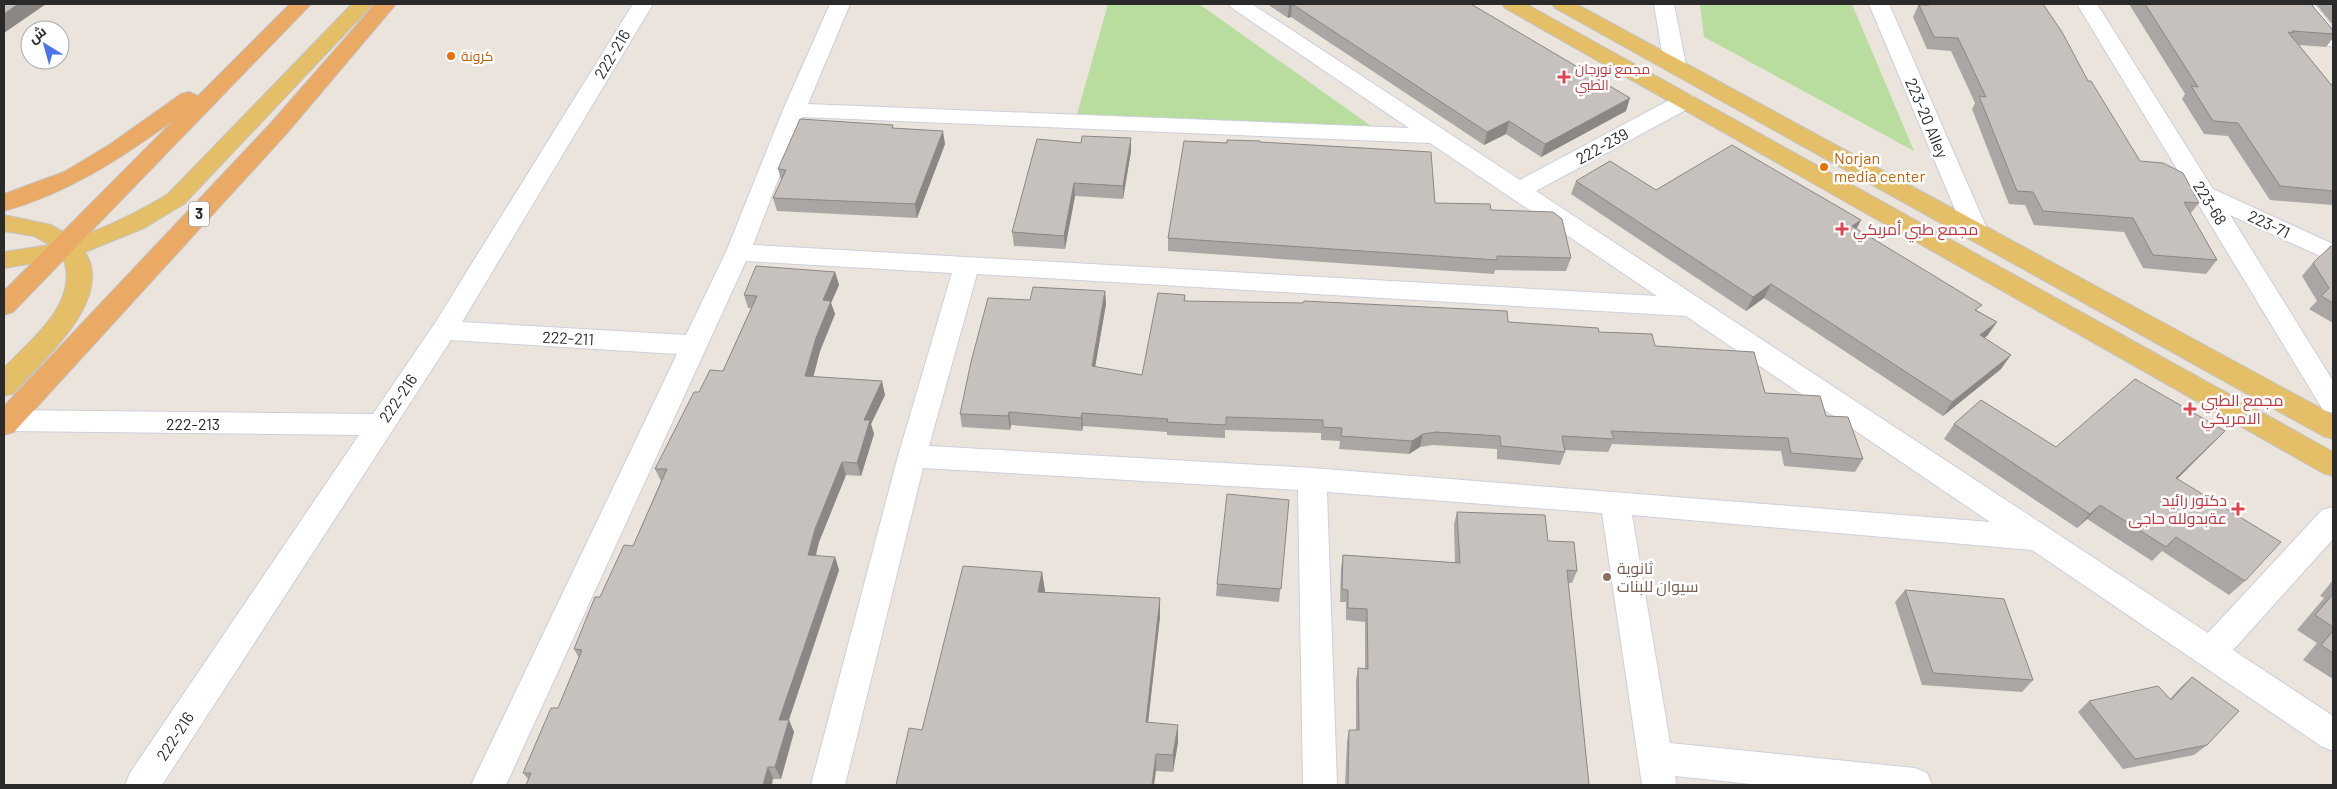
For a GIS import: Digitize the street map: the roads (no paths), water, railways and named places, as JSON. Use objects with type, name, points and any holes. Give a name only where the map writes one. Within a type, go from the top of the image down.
[{"type":"highway","points":[[4,306],[64,248],[301,4]]},
{"type":"highway","name":"3","points":[[5,422],[279,128],[386,4]]},
{"type":"highway","points":[[4,203],[72,177],[117,150],[250,56]]},
{"type":"main road","points":[[4,260],[64,248],[117,232],[176,199],[363,4]]},
{"type":"main road","points":[[1512,4],[2333,466]]},
{"type":"main road","points":[[1562,4],[2333,428]]},
{"type":"main road","points":[[4,223],[43,230],[76,256],[81,276],[76,300],[59,326],[4,386]]},
{"type":"main road","points":[[2061,312],[2086,293]]},
{"type":"street","name":"222-216","points":[[142,785],[379,425],[444,330],[642,4]]},
{"type":"street","points":[[488,785],[738,252],[794,110],[840,4]]},
{"type":"street","points":[[1239,4],[2333,735]]},
{"type":"street","points":[[1664,4],[1675,65]]},
{"type":"street","name":"223-20 Alley","points":[[1879,4],[1976,232]]},
{"type":"street","name":"223-68","points":[[2087,4],[2333,402]]},
{"type":"street","points":[[2304,4],[2333,41]]},
{"type":"street","name":"222-239","points":[[1518,192],[1685,101]]},
{"type":"street","points":[[794,110],[1435,136]]},
{"type":"street","name":"223-71","points":[[2204,194],[2333,254]]},
{"type":"street","points":[[738,252],[966,267],[1691,307]]},
{"type":"street","points":[[828,785],[912,456],[966,267]]},
{"type":"street","name":"222-211","points":[[444,330],[693,345]]},
{"type":"street","name":"222-213","points":[[5,422],[379,425]]},
{"type":"street","points":[[912,456],[1312,479],[1615,502],[2038,538]]},
{"type":"street","points":[[1312,479],[1320,785]]},
{"type":"street","points":[[1615,502],[1657,772],[1915,785]]},
{"type":"street","points":[[2210,653],[2333,518]]},
{"type":"place","name":"كرونة","points":[[451,56]]},
{"type":"place","name":"مجمع نورجان الطبي","points":[[1564,77]]},
{"type":"place","name":"Norjan media center","points":[[1824,167]]},
{"type":"place","name":"مجمع طبي أمریکي","points":[[1842,229]]},
{"type":"place","name":"مجمع الطبي الامريكي","points":[[2190,409]]},
{"type":"place","name":"دكتور رائيد عةبدولله حاجى","points":[[2238,509]]},
{"type":"place","name":"ثانوية سيوان للبنات","points":[[1607,577]]}]
